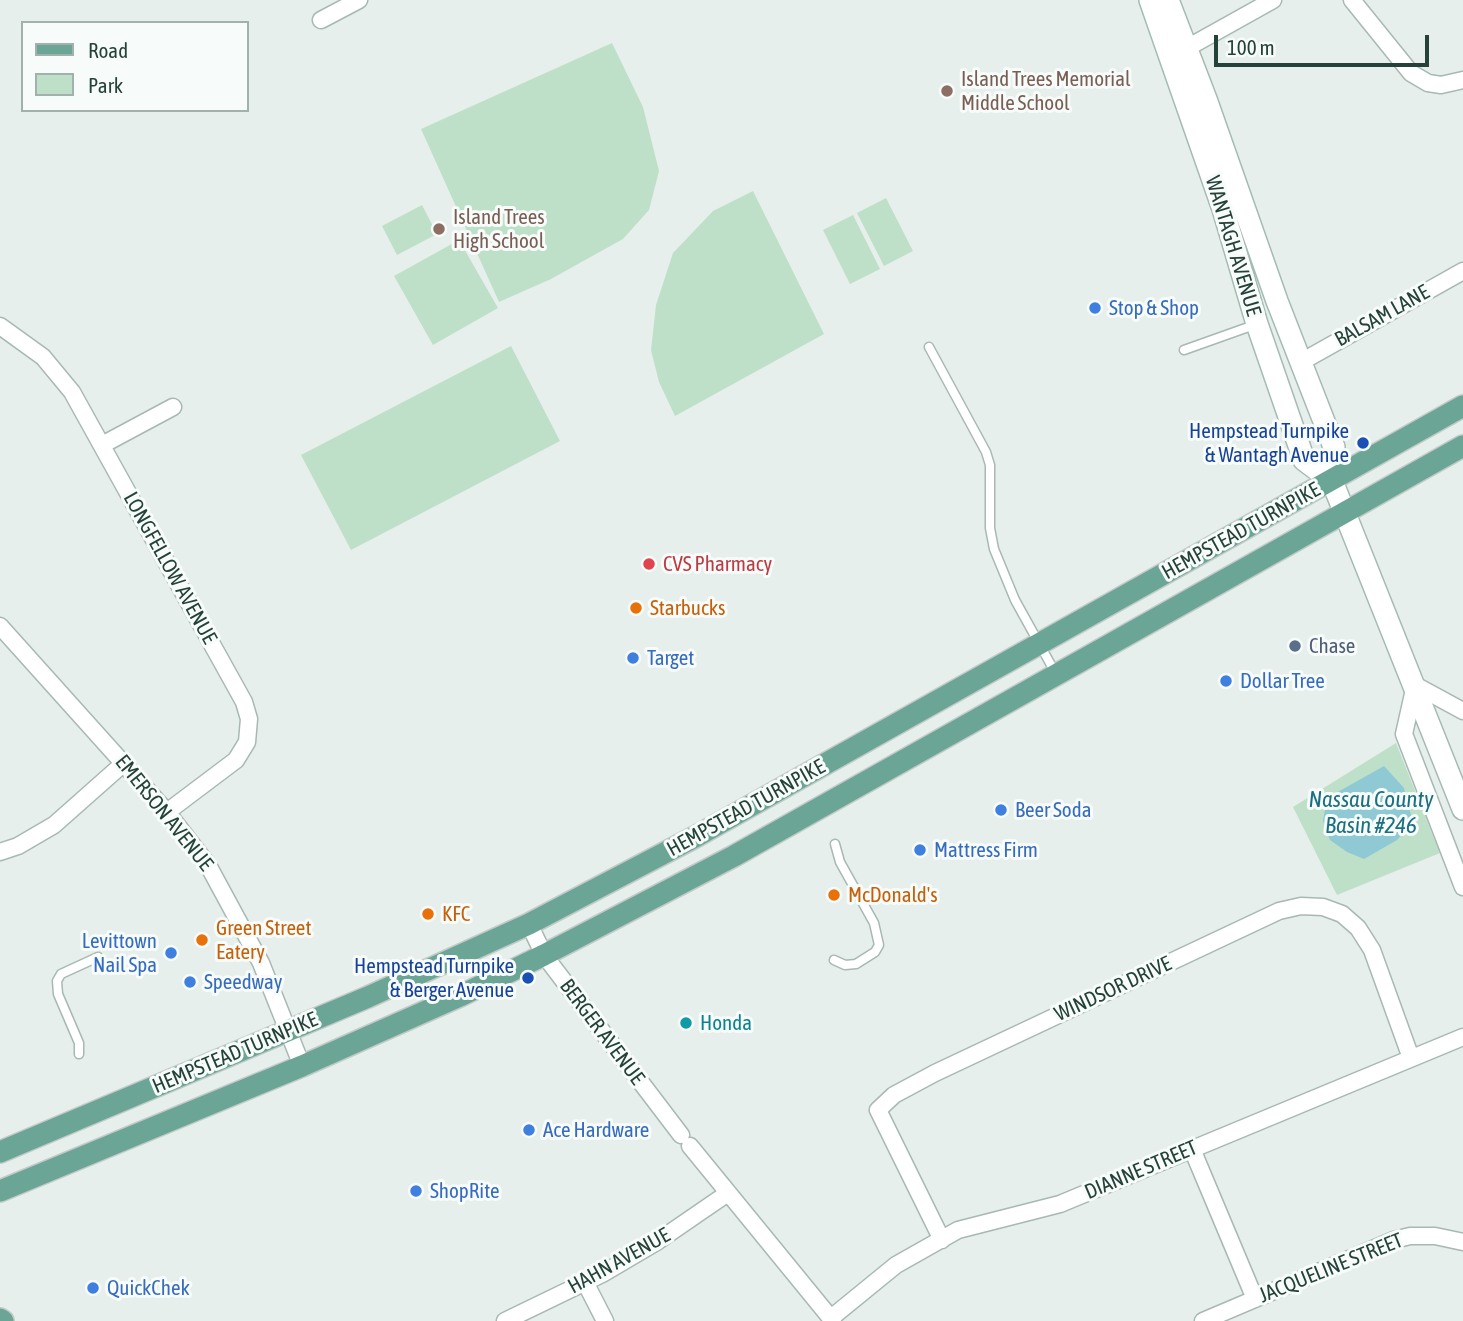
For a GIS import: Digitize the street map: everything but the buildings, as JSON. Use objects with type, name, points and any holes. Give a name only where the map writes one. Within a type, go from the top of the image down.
[{"type":"main road","name":"WANTAGH AVENUE","points":[[1150,0],[1178,53],[1334,447],[1332,481],[1463,809]]},
{"type":"main road","name":"WANTAGH AVENUE","points":[[1168,0],[1178,53],[1257,324],[1304,460],[1332,481]]},
{"type":"main road","name":"HEMPSTEAD TURNPIKE","points":[[0,1152],[288,1031],[529,925],[684,843],[1463,406]]},
{"type":"main road","name":"HEMPSTEAD TURNPIKE","points":[[0,1191],[302,1066],[460,996],[544,955],[734,856],[1463,446]]},
{"type":"street","points":[[321,20],[359,0]]},
{"type":"street","points":[[1178,53],[1273,0]]},
{"type":"street","points":[[1352,0],[1411,73],[1428,83],[1441,85],[1463,80]]},
{"type":"street","name":"BALSAM LANE","points":[[1301,362],[1463,271]]},
{"type":"street","name":"LONGFELLOW AVENUE","points":[[0,326],[28,345],[59,374],[102,445],[239,691],[248,719],[247,742],[236,760],[167,812]]},
{"type":"street","points":[[102,445],[173,407]]},
{"type":"street","name":"EMERSON AVENUE","points":[[0,626],[167,812],[208,864],[261,963],[302,1066]]},
{"type":"street","points":[[1463,711],[1415,685],[1404,734],[1463,887]]},
{"type":"street","points":[[0,852],[18,846],[54,825],[124,764]]},
{"type":"street","name":"WINDSOR DRIVE","points":[[942,1240],[878,1110],[894,1094],[1279,911],[1301,906],[1323,907],[1342,914],[1358,928],[1371,950],[1411,1058]]},
{"type":"street","name":"BERGER AVENUE","points":[[529,925],[544,955],[686,1141],[832,1319]]},
{"type":"street","name":"DIANNE STREET","points":[[832,1319],[896,1265],[958,1230],[1060,1204],[1463,1037]]},
{"type":"street","points":[[1192,1149],[1255,1299]]},
{"type":"street","name":"HAHN AVENUE","points":[[505,1321],[585,1282],[658,1241],[728,1193]]},
{"type":"street","name":"JACQUELINE STREET","points":[[1203,1321],[1394,1240],[1410,1236],[1463,1242]]},
{"type":"street","points":[[585,1282],[605,1321]]},
{"type":"lane","points":[[1184,350],[1257,324]]},
{"type":"lane","points":[[929,347],[986,452],[990,465],[990,528],[994,549],[1056,675]]},
{"type":"lane","points":[[834,960],[845,965],[856,964],[875,952],[879,945],[874,923],[840,862],[835,844]]},
{"type":"lane","points":[[79,1054],[79,1043],[58,994],[57,981],[61,974],[99,957]]},
{"type":"green space","points":[[612,43],[643,107],[659,171],[649,210],[623,239],[551,279],[499,302],[421,129]]},
{"type":"green space","points":[[753,191],[824,334],[675,416],[659,382],[651,350],[656,305],[673,253],[713,211]]},
{"type":"green space","points":[[886,198],[913,251],[884,266],[857,213]]},
{"type":"green space","points":[[422,205],[437,234],[397,255],[382,226]]},
{"type":"green space","points":[[853,215],[880,269],[850,284],[823,230]]},
{"type":"green space","points":[[459,240],[498,308],[433,345],[394,276]]},
{"type":"green space","points":[[511,346],[560,441],[351,550],[301,455]]},
{"type":"green space","points":[[1396,743],[1440,853],[1337,895],[1293,807]]},
{"type":"water","name":"Nassau County Basin #246","points":[[1384,766],[1404,788],[1413,823],[1397,840],[1364,859],[1347,852],[1330,840],[1323,821],[1327,798]]},
{"type":"place","name":"Island Trees Memorial Middle School","points":[[947,91]]},
{"type":"place","name":"Island Trees High School","points":[[439,229]]},
{"type":"place","name":"Stop & Shop","points":[[1095,308]]},
{"type":"place","name":"Hempstead Turnpike & Wantagh Avenue","points":[[1363,443]]},
{"type":"place","name":"CVS Pharmacy","points":[[649,564]]},
{"type":"place","name":"Starbucks","points":[[636,608]]},
{"type":"place","name":"Chase","points":[[1295,646]]},
{"type":"place","name":"Target","points":[[633,658]]},
{"type":"place","name":"Dollar Tree","points":[[1226,681]]},
{"type":"place","name":"Beer Soda","points":[[1001,810]]},
{"type":"place","name":"Mattress Firm","points":[[920,850]]},
{"type":"place","name":"McDonald's","points":[[834,895]]},
{"type":"place","name":"KFC","points":[[428,914]]},
{"type":"place","name":"Green Street Eatery","points":[[202,940]]},
{"type":"place","name":"Levittown Nail Spa","points":[[171,953]]},
{"type":"place","name":"Hempstead Turnpike & Berger Avenue","points":[[528,978]]},
{"type":"place","name":"Speedway","points":[[190,982]]},
{"type":"place","name":"Honda","points":[[686,1023]]},
{"type":"place","name":"Ace Hardware","points":[[529,1130]]},
{"type":"place","name":"ShopRite","points":[[416,1191]]},
{"type":"place","name":"QuickChek","points":[[93,1288]]}]
